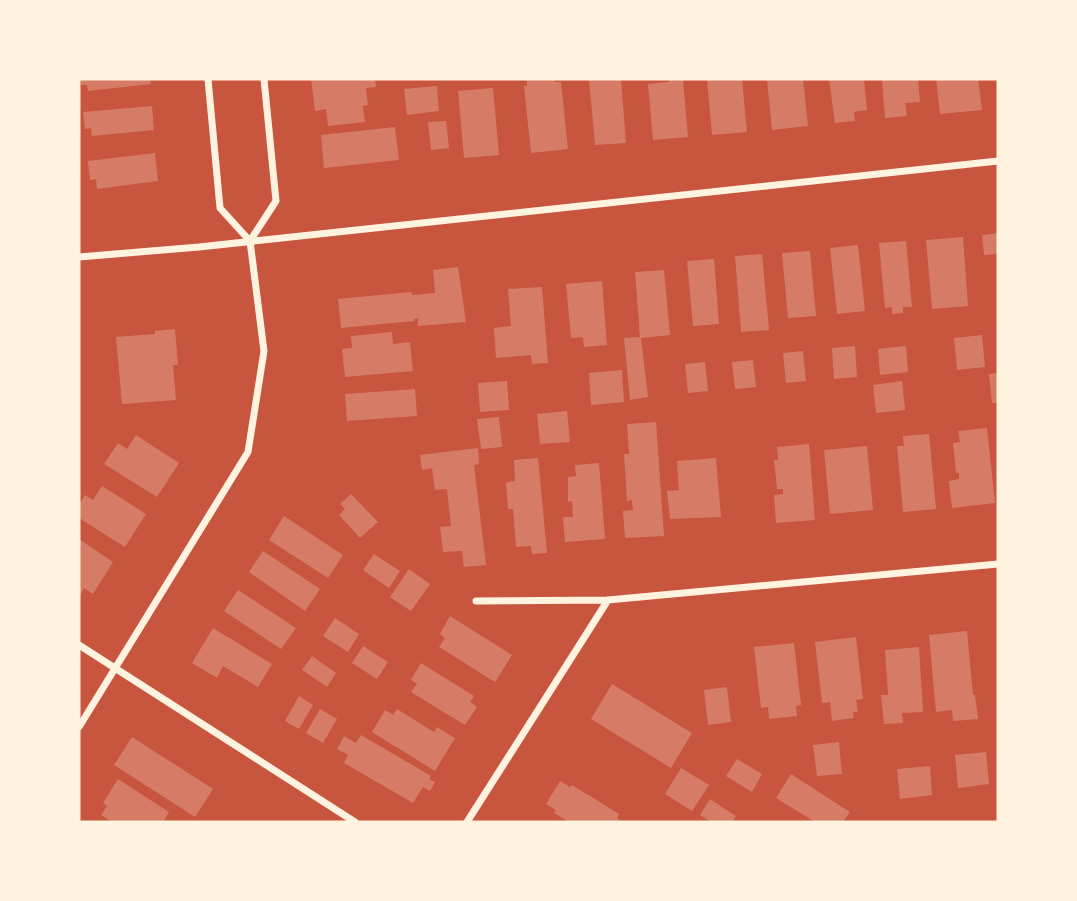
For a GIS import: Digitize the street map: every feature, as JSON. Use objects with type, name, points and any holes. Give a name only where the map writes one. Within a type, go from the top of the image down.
[{"type":"street","points":[[79,727],[248,452],[264,351],[250,241],[220,208],[208,79]]},
{"type":"street","points":[[250,241],[276,201],[264,79]]},
{"type":"street","points":[[79,257],[998,161]]},
{"type":"street","points":[[476,601],[608,600],[998,564]]},
{"type":"street","points":[[467,822],[608,600]]},
{"type":"street","points":[[79,645],[355,822]]},
{"type":"building","points":[[80,79],[150,79],[151,84],[88,91],[87,85],[81,85]]},
{"type":"building","points":[[311,79],[375,79],[376,87],[366,88],[368,105],[363,106],[365,122],[328,126],[326,109],[315,111]]},
{"type":"building","points":[[527,79],[554,79],[555,82],[561,82],[568,149],[531,153],[524,86],[527,86]]},
{"type":"building","points":[[589,79],[621,79],[626,143],[595,145]]},
{"type":"building","points":[[669,79],[683,79],[688,137],[653,140],[648,84],[669,82]]},
{"type":"building","points":[[707,79],[742,79],[747,132],[712,135]]},
{"type":"building","points":[[767,79],[803,79],[808,126],[772,130]]},
{"type":"building","points":[[829,79],[864,79],[867,110],[854,112],[855,121],[835,123]]},
{"type":"building","points":[[882,79],[918,79],[920,102],[905,103],[907,116],[885,118]]},
{"type":"building","points":[[936,79],[978,79],[982,110],[940,114]]},
{"type":"building","points":[[437,86],[439,111],[407,115],[404,89]]},
{"type":"building","points":[[493,88],[499,155],[464,158],[458,91]]},
{"type":"building","points":[[152,106],[154,130],[92,136],[91,128],[85,129],[83,112]]},
{"type":"building","points":[[446,121],[449,148],[431,150],[428,122]]},
{"type":"building","points":[[395,127],[399,160],[324,168],[321,135]]},
{"type":"building","points":[[155,153],[158,181],[97,189],[96,179],[90,180],[88,161]]},
{"type":"building","points":[[998,233],[998,254],[984,255],[982,235]]},
{"type":"building","points":[[963,237],[968,306],[932,309],[926,240]]},
{"type":"building","points":[[906,241],[912,307],[903,307],[903,313],[892,314],[892,307],[885,308],[879,243]]},
{"type":"building","points":[[858,245],[865,311],[837,314],[830,248]]},
{"type":"building","points":[[810,251],[816,316],[788,318],[782,253]]},
{"type":"building","points":[[762,254],[769,330],[741,332],[735,256]]},
{"type":"building","points":[[714,259],[719,324],[693,326],[687,261]]},
{"type":"building","points":[[458,267],[466,322],[418,326],[418,318],[414,321],[341,328],[338,299],[411,292],[412,295],[435,293],[433,270]]},
{"type":"building","points":[[664,270],[670,335],[641,338],[648,397],[630,400],[624,338],[640,337],[635,272]]},
{"type":"building","points":[[602,281],[607,345],[584,347],[583,337],[571,338],[566,284]]},
{"type":"building","points":[[542,287],[548,363],[532,364],[531,355],[496,358],[494,328],[511,326],[508,289]]},
{"type":"building","points":[[175,329],[178,365],[173,365],[176,400],[122,404],[116,337],[155,334],[155,331]]},
{"type":"building","points":[[392,332],[393,344],[410,342],[413,371],[345,377],[342,349],[352,348],[351,336]]},
{"type":"building","points":[[982,335],[985,367],[957,370],[954,338]]},
{"type":"building","points":[[855,346],[857,377],[834,379],[832,348]]},
{"type":"building","points":[[906,346],[908,372],[880,375],[878,349]]},
{"type":"building","points":[[803,351],[806,381],[786,383],[783,353]]},
{"type":"building","points":[[753,360],[756,387],[735,389],[732,362]]},
{"type":"building","points":[[705,362],[708,391],[688,393],[685,364]]},
{"type":"building","points":[[622,370],[624,402],[591,405],[589,373]]},
{"type":"building","points":[[998,373],[998,403],[992,403],[989,374]]},
{"type":"building","points":[[507,381],[509,410],[480,412],[478,383]]},
{"type":"building","points":[[902,381],[905,410],[876,413],[873,385]]},
{"type":"building","points":[[415,389],[417,416],[347,421],[345,394]]},
{"type":"building","points":[[567,411],[570,442],[540,444],[537,414]]},
{"type":"building","points":[[499,417],[502,447],[481,449],[477,419]]},
{"type":"building","points":[[656,422],[664,536],[625,538],[623,511],[633,510],[632,500],[627,501],[624,454],[629,454],[627,424]]},
{"type":"building","points":[[987,428],[995,503],[952,508],[949,481],[959,479],[953,443],[960,442],[958,431]]},
{"type":"building","points":[[929,434],[936,509],[903,512],[897,446],[904,446],[903,436]]},
{"type":"building","points":[[136,435],[179,463],[157,497],[104,464],[118,443],[127,449]]},
{"type":"building","points":[[809,444],[815,520],[776,523],[774,495],[783,494],[783,489],[777,489],[774,460],[778,460],[777,447]]},
{"type":"building","points":[[867,446],[873,510],[830,514],[824,450]]},
{"type":"building","points":[[478,448],[479,464],[474,465],[486,565],[464,567],[462,551],[443,552],[440,527],[451,526],[447,489],[435,490],[432,468],[422,470],[420,455]]},
{"type":"building","points":[[538,458],[547,553],[532,554],[531,546],[516,547],[513,509],[508,509],[506,484],[515,481],[514,460]]},
{"type":"building","points":[[716,458],[721,517],[670,519],[667,491],[679,490],[677,461]]},
{"type":"building","points":[[599,463],[605,539],[565,542],[563,517],[573,517],[572,501],[568,502],[568,477],[576,476],[575,465]]},
{"type":"building","points":[[102,486],[146,514],[125,547],[79,518],[79,505],[85,495],[93,500]]},
{"type":"building","points":[[351,494],[378,522],[360,538],[339,515],[345,509],[340,504]]},
{"type":"building","points":[[284,516],[343,555],[328,578],[269,540]]},
{"type":"building","points":[[79,539],[113,562],[93,594],[84,588],[79,597]]},
{"type":"building","points":[[263,551],[320,589],[305,611],[249,572]]},
{"type":"building","points":[[374,554],[400,571],[389,588],[363,570]]},
{"type":"building","points":[[409,569],[430,584],[411,611],[390,597]]},
{"type":"building","points":[[238,590],[296,628],[281,649],[224,611]]},
{"type":"building","points":[[450,616],[512,655],[495,682],[439,647],[445,638],[440,634]]},
{"type":"building","points":[[335,618],[359,634],[348,652],[323,636]]},
{"type":"building","points":[[213,628],[272,664],[258,687],[223,666],[217,678],[192,663]]},
{"type":"building","points":[[967,631],[978,719],[953,721],[952,710],[936,712],[929,635]]},
{"type":"building","points":[[856,637],[863,699],[856,700],[858,712],[853,712],[854,718],[832,721],[830,702],[822,703],[815,642]]},
{"type":"building","points":[[794,643],[801,705],[796,706],[797,716],[769,719],[768,707],[761,708],[754,647]]},
{"type":"building","points":[[363,646],[388,662],[377,679],[352,663]]},
{"type":"building","points":[[919,647],[923,712],[902,713],[903,723],[884,724],[881,695],[888,695],[885,650]]},
{"type":"building","points":[[312,656],[336,673],[327,687],[302,670]]},
{"type":"building","points":[[421,663],[474,696],[470,702],[477,707],[465,725],[411,692],[417,684],[411,680]]},
{"type":"building","points":[[612,684],[692,733],[671,768],[591,719]]},
{"type":"building","points":[[727,687],[731,722],[708,725],[704,690]]},
{"type":"building","points":[[299,696],[313,705],[299,729],[285,721]]},
{"type":"building","points":[[320,709],[337,719],[323,743],[306,733]]},
{"type":"building","points":[[397,709],[434,732],[437,727],[455,738],[435,771],[372,732],[385,710],[393,715]]},
{"type":"building","points":[[361,735],[431,776],[429,779],[435,782],[430,791],[423,787],[413,803],[344,763],[348,755],[337,749],[344,736],[356,743]]},
{"type":"building","points":[[132,737],[213,789],[195,817],[114,765]]},
{"type":"building","points":[[839,742],[842,774],[817,776],[813,745]]},
{"type":"building","points":[[986,752],[989,784],[958,788],[955,755]]},
{"type":"building","points":[[737,759],[762,774],[752,792],[726,776]]},
{"type":"building","points":[[930,766],[932,795],[900,799],[897,769]]},
{"type":"building","points":[[681,768],[709,785],[692,811],[665,794]]},
{"type":"building","points":[[791,774],[850,812],[843,822],[815,822],[776,798]]},
{"type":"building","points":[[118,779],[169,812],[163,822],[112,822],[101,815],[107,806],[103,803]]},
{"type":"building","points":[[560,781],[570,787],[572,785],[619,814],[617,818],[623,822],[569,822],[554,813],[556,810],[546,804]]},
{"type":"building","points":[[710,799],[736,816],[732,822],[711,822],[700,815]]}]
